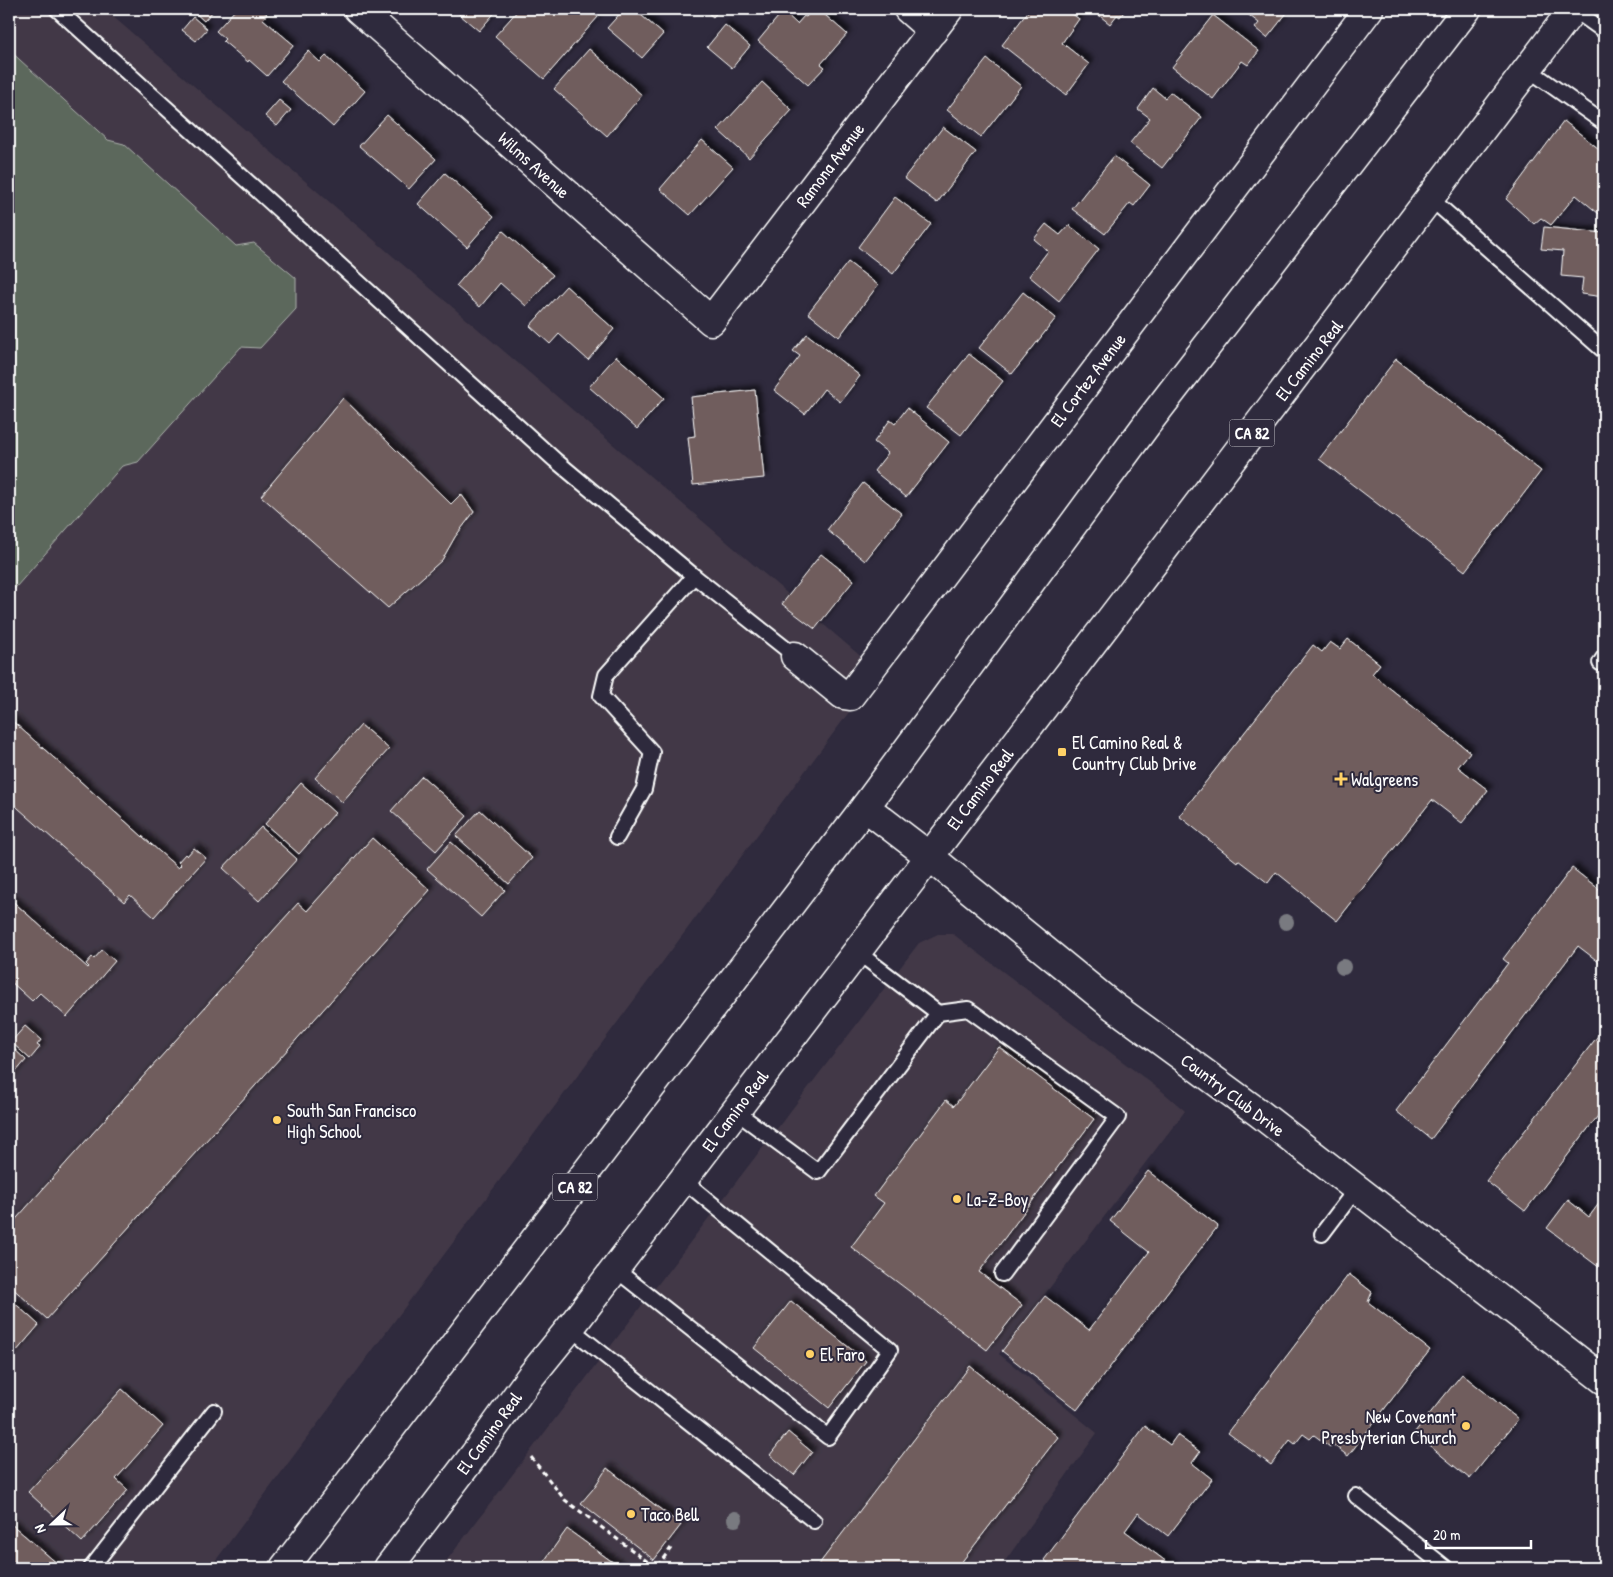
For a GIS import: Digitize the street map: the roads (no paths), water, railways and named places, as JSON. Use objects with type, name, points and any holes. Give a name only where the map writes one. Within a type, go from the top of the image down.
[{"type":"main road","name":"Wilms Avenue","points":[[358,9],[710,321]]},
{"type":"main road","points":[[908,9],[933,30]]},
{"type":"main road","name":"Ramona Avenue","points":[[710,321],[949,9]]},
{"type":"main road","name":"El Cortez Avenue","points":[[794,656],[844,695],[850,696],[1369,9]]},
{"type":"main road","name":"CA 82","points":[[284,1568],[865,807],[1146,424],[1467,9]]},
{"type":"main road","name":"El Camino Real","points":[[388,1568],[531,1376],[570,1328],[1364,288],[1573,9]]},
{"type":"main road","name":"Country Club Drive","points":[[865,807],[929,856],[1113,1006],[1259,1113],[1604,1380]]},
{"type":"lane","points":[[57,9],[555,460],[694,576],[794,656]]},
{"type":"lane","points":[[1573,9],[1604,31]]},
{"type":"lane","points":[[1528,69],[1604,124]]},
{"type":"lane","points":[[1430,198],[1604,351]]},
{"type":"lane","points":[[616,837],[644,789],[652,752],[602,696],[606,675],[694,576]]},
{"type":"lane","points":[[856,951],[938,1013],[968,1009],[1118,1117],[1002,1274]]},
{"type":"lane","points":[[735,1110],[818,1172],[938,1013]]},
{"type":"lane","points":[[615,1269],[828,1437],[890,1350],[683,1180]]},
{"type":"lane","points":[[1322,1234],[1356,1189]]},
{"type":"lane","points":[[570,1328],[814,1521]]},
{"type":"lane","points":[[91,1568],[214,1411]]},
{"type":"lane","points":[[1356,1496],[1446,1568]]},
{"type":"place","name":"El Camino Real & Country Club Drive","points":[[1062,752]]},
{"type":"place","name":"Walgreens","points":[[1341,779]]},
{"type":"place","name":"South San Francisco High School","points":[[277,1120]]},
{"type":"place","name":"La-Z-Boy","points":[[957,1199]]},
{"type":"place","name":"El Faro","points":[[810,1354]]},
{"type":"place","name":"New Covenant Presbyterian Church","points":[[1466,1426]]},
{"type":"place","name":"Taco Bell","points":[[631,1514]]}]
